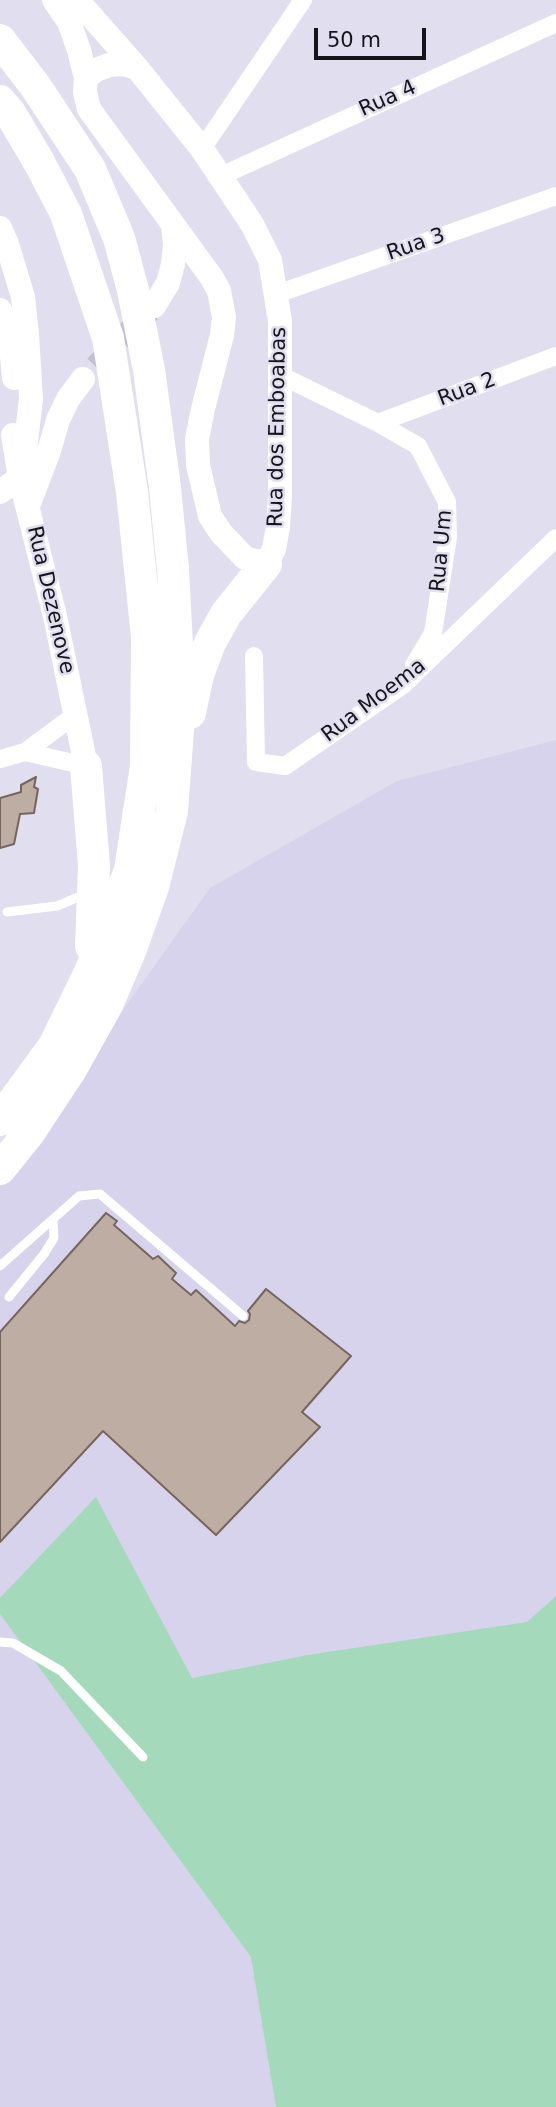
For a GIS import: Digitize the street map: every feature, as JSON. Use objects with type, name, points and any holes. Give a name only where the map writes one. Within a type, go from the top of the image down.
[{"type":"highway","points":[[0,40],[90,169],[120,238],[133,290],[150,383],[173,569],[178,730],[172,811]]},
{"type":"highway","points":[[0,101],[39,162],[66,214],[108,338],[132,492],[147,650],[146,766],[130,870],[90,972],[54,1046],[5,1110]]},
{"type":"highway","points":[[0,1169],[29,1133],[70,1071],[107,1006],[153,887],[172,811],[198,675],[210,643],[226,614],[266,564]]},
{"type":"highway","points":[[86,766],[94,866],[90,972]]},
{"type":"main road","points":[[54,0],[69,22],[86,78],[85,92],[89,109],[219,291],[224,317],[222,335],[197,439],[198,465],[210,516],[233,547],[245,558],[266,564]]},
{"type":"main road","name":"Rua dos Emboabas","points":[[77,0],[137,68],[202,149],[258,236],[270,260],[280,321],[280,375],[278,527],[274,549],[266,564]]},
{"type":"main road","points":[[86,78],[109,65],[123,64],[137,68]]},
{"type":"main road","points":[[154,306],[168,283],[173,264],[173,225]]},
{"type":"main road","points":[[0,228],[23,297],[31,399],[26,447],[10,485]]},
{"type":"main road","name":"Rua Dezenove","points":[[0,310],[11,346],[15,388],[6,445],[10,485],[28,506],[55,616],[86,766]]},
{"type":"main road","points":[[28,506],[58,420],[68,399],[89,373],[52,396],[31,399]]},
{"type":"street","points":[[202,149],[303,0]]},
{"type":"street","name":"Rua 4","points":[[221,176],[556,23]]},
{"type":"street","name":"Rua 3","points":[[277,294],[556,196]]},
{"type":"street","name":"Rua 2","points":[[378,423],[556,356]]},
{"type":"street","name":"Rua Um","points":[[280,375],[378,423],[418,446],[447,502],[448,537],[433,634],[403,685]]},
{"type":"street","name":"Rua Moema","points":[[254,656],[257,762],[285,766],[403,685],[556,538]]},
{"type":"street","points":[[0,759],[25,752],[75,715]]},
{"type":"street","points":[[25,752],[86,766]]},
{"type":"lane","points":[[7,912],[57,906],[93,890]]},
{"type":"lane","points":[[0,1266],[79,1196],[100,1194],[243,1316]]},
{"type":"lane","points":[[9,1297],[54,1238],[53,1219]]},
{"type":"lane","points":[[0,1642],[13,1643],[61,1671],[143,1757]]},
{"type":"shaded area","points":[[556,740],[556,2107],[0,2107],[0,1182],[210,888],[397,781]]},
{"type":"green space","points":[[96,1497],[192,1678],[308,1655],[527,1622],[556,1596],[556,2107],[276,2107],[251,1957],[0,1614],[0,1598]]},
{"type":"building","points":[[36,777],[34,787],[38,789],[34,813],[20,814],[14,844],[0,848],[0,798],[21,792],[21,785]]},
{"type":"building","points":[[106,1213],[117,1221],[114,1225],[153,1259],[158,1256],[176,1273],[172,1279],[191,1295],[196,1290],[235,1326],[239,1321],[245,1323],[249,1320],[248,1311],[266,1289],[351,1356],[302,1412],[320,1427],[216,1535],[103,1431],[0,1542],[0,1332]]},
{"type":"tunnel","points":[[96,367],[149,311]]}]
